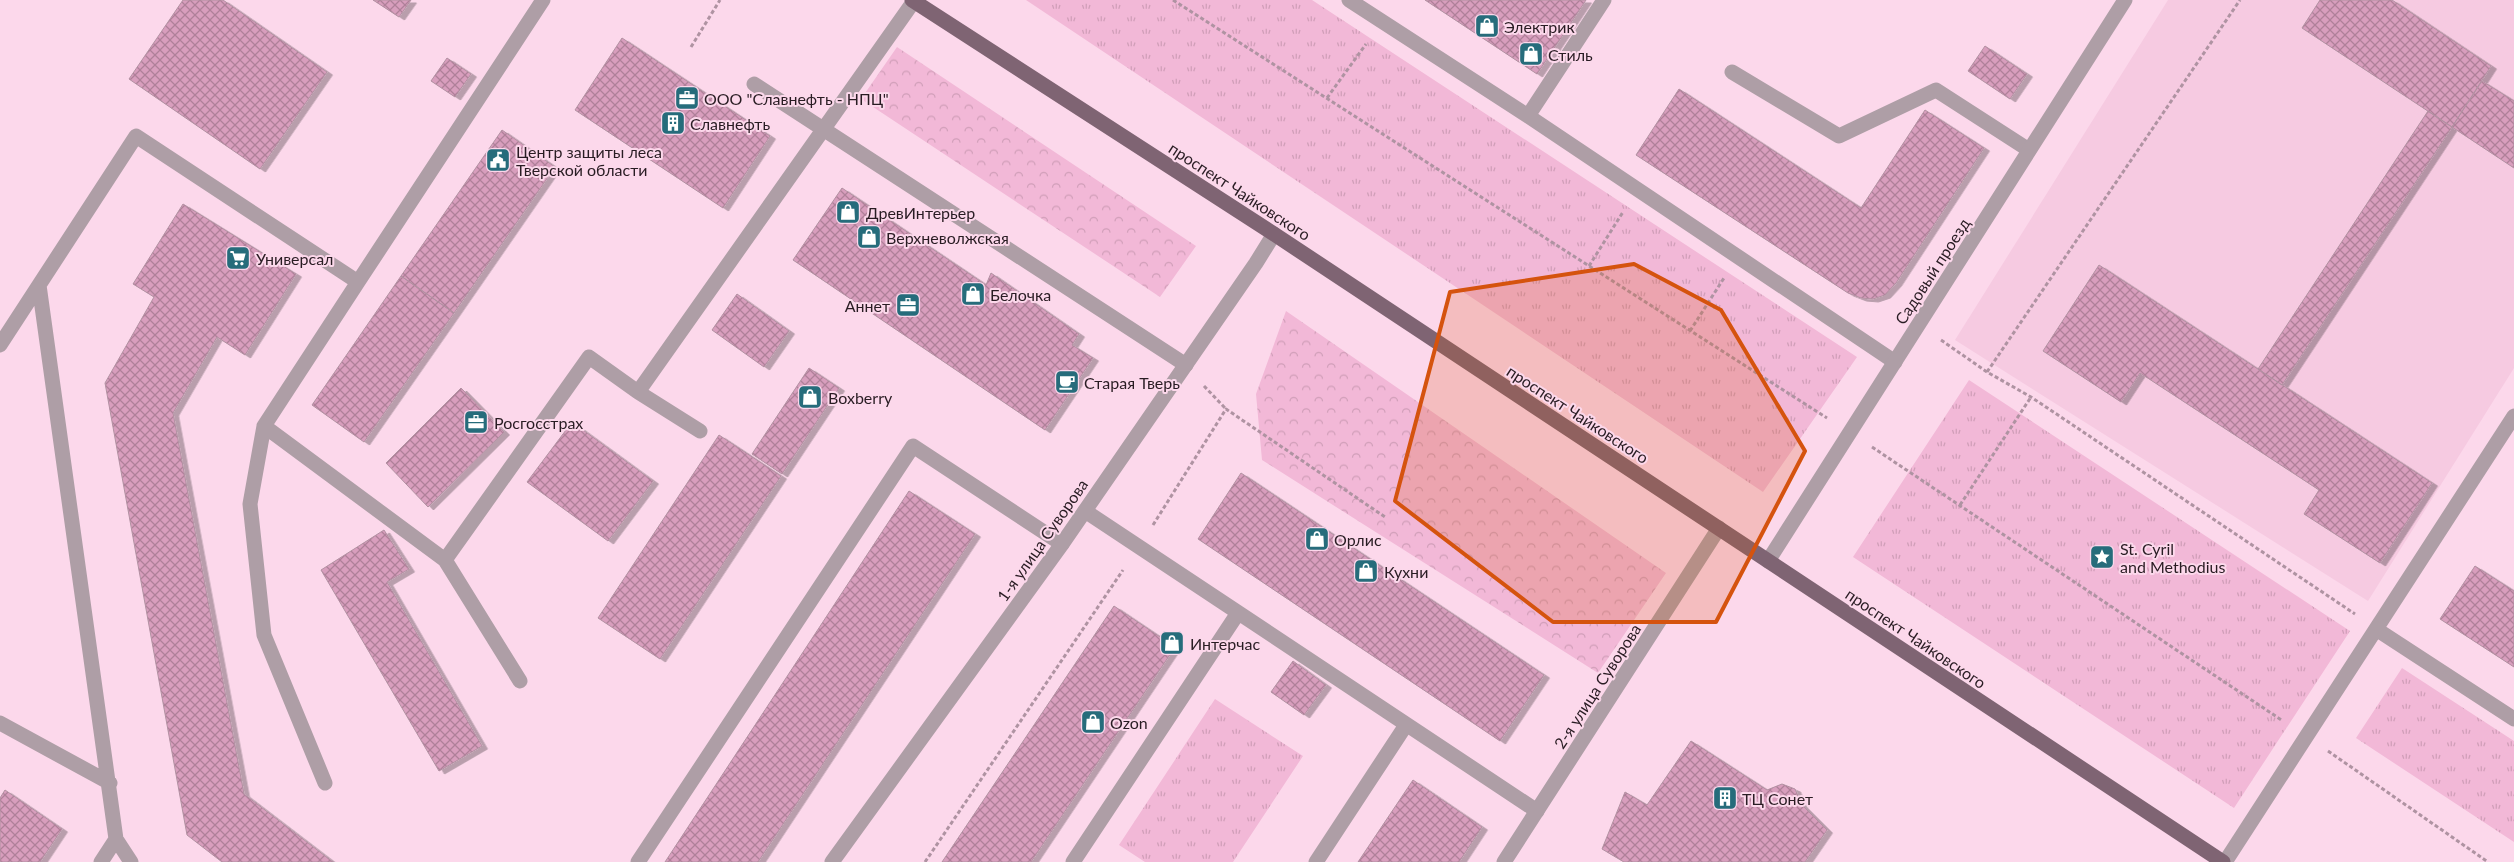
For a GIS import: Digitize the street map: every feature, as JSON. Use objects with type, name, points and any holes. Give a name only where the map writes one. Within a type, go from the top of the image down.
[{"type":"main road","name":"проспект Чайковского","points":[[913,1],[1274,234],[2224,862]]},
{"type":"street","points":[[325,783],[264,635],[250,504],[264,426],[543,0]]},
{"type":"street","points":[[1349,0],[1528,116],[1894,362]]},
{"type":"street","points":[[1528,116],[1604,0]]},
{"type":"street","name":"Садовый проезд","points":[[1768,560],[2125,0]]},
{"type":"street","points":[[638,392],[913,1]]},
{"type":"street","points":[[1732,72],[1839,136],[1936,90],[2030,150]]},
{"type":"street","points":[[754,84],[1186,365]]},
{"type":"street","points":[[0,345],[136,136],[358,282]]},
{"type":"street","name":"1-я улица Суворова","points":[[832,862],[1062,544],[1274,234]]},
{"type":"street","points":[[39,285],[110,783],[116,838],[131,862]]},
{"type":"street","points":[[445,560],[589,357],[638,392],[700,431]]},
{"type":"street","points":[[2224,862],[2514,416]]},
{"type":"street","points":[[264,426],[445,560],[520,680]]},
{"type":"street","points":[[638,862],[913,446],[1062,544]]},
{"type":"street","points":[[1085,511],[1537,811]]},
{"type":"street","name":"2-я улица Суворова","points":[[1504,862],[1719,528]]},
{"type":"street","points":[[1073,862],[1238,613]]},
{"type":"street","points":[[2376,629],[2514,719]]},
{"type":"street","points":[[0,723],[110,783]]},
{"type":"street","points":[[1316,862],[1406,725]]},
{"type":"street","points":[[101,862],[116,838]]},
{"type":"path","points":[[691,48],[720,0]]},
{"type":"path","points":[[1173,0],[1850,432],[2306,737],[2488,862]]},
{"type":"path","points":[[1986,372],[2240,0]]},
{"type":"path","points":[[1327,98],[1382,22]]},
{"type":"path","points":[[1589,266],[1637,190]]},
{"type":"path","points":[[1690,330],[1737,257]]},
{"type":"path","points":[[1918,325],[1986,372],[2031,397],[2376,629]]},
{"type":"path","points":[[1960,505],[2031,397]]},
{"type":"path","points":[[925,862],[1138,547],[1226,409],[1385,517]]},
{"type":"highlighted area","points":[[1634,264],[1721,310],[1805,451],[1716,622],[1553,622],[1395,501],[1450,292]]},
{"type":"shaded area","points":[[2168,0],[2514,0],[2514,368],[2368,601],[1955,340]]},
{"type":"green space","points":[[1026,0],[1312,0],[1857,357],[1763,492]]},
{"type":"green space","points":[[897,47],[1196,246],[1160,297],[861,99]]},
{"type":"green space","points":[[1286,311],[1666,573],[1598,673],[1262,460],[1256,394]]},
{"type":"green space","points":[[1969,380],[2350,631],[2234,808],[1853,557]]},
{"type":"green space","points":[[2402,668],[2514,741],[2514,842],[2356,738]]},
{"type":"green space","points":[[1215,699],[1303,756],[1233,862],[1145,862],[1119,845]]},
{"type":"building","points":[[183,0],[223,0],[327,72],[260,169],[129,79]]},
{"type":"building","points":[[373,0],[411,0],[399,17]]},
{"type":"building","points":[[1425,0],[1586,0],[1537,74]]},
{"type":"building","points":[[2320,0],[2392,0],[2491,66],[2452,127],[2302,28]]},
{"type":"building","name":"Славнефть","points":[[622,38],[770,136],[723,208],[575,110]]},
{"type":"building","points":[[1985,46],[2027,74],[2010,99],[1968,71]]},
{"type":"building","points":[[447,58],[471,74],[455,97],[431,81]]},
{"type":"building","points":[[2482,81],[2514,101],[2514,168],[2452,127]]},
{"type":"building","points":[[1679,89],[1861,208],[1925,110],[1984,148],[1896,283],[1885,295],[1873,299],[1861,298],[1848,293],[1636,155]]},
{"type":"building","points":[[2428,111],[2452,127],[2282,385],[2258,369]]},
{"type":"building","points":[[502,130],[555,167],[454,313],[401,276]]},
{"type":"building","points":[[842,188],[986,285],[991,273],[1079,334],[1072,345],[1093,358],[1045,430],[793,260]]},
{"type":"building","points":[[183,204],[296,274],[245,355],[217,337],[173,413],[244,794],[333,862],[222,862],[187,835],[105,383],[154,297],[133,284]]},
{"type":"building","points":[[2099,265],[2432,483],[2380,563],[2304,514],[2319,490],[2140,373],[2121,402],[2043,351]]},
{"type":"building","points":[[401,276],[454,313],[364,442],[312,405]]},
{"type":"building","points":[[737,294],[789,331],[764,367],[712,330]]},
{"type":"building","points":[[809,368],[839,388],[782,474],[752,454]]},
{"type":"building","points":[[461,388],[504,432],[428,507],[386,463]]},
{"type":"building","points":[[572,422],[653,481],[608,541],[527,482]]},
{"type":"building","points":[[719,435],[781,476],[660,659],[598,618]]},
{"type":"building","points":[[1241,473],[1544,675],[1500,741],[1198,539]]},
{"type":"building","points":[[909,491],[975,534],[758,862],[665,862]]},
{"type":"building","points":[[384,530],[409,569],[387,582],[482,746],[439,771],[321,570]]},
{"type":"building","points":[[2475,566],[2514,591],[2514,667],[2440,619]]},
{"type":"building","points":[[1114,606],[1175,647],[1031,862],[942,862]]},
{"type":"building","points":[[1293,661],[1326,685],[1304,715],[1271,692]]},
{"type":"building","name":"ТЦ Сонет","points":[[1691,741],[1767,790],[1782,784],[1795,789],[1802,805],[1827,830],[1805,862],[1624,862],[1602,849],[1625,792],[1647,805]]},
{"type":"building","points":[[1413,780],[1482,827],[1459,862],[1358,862]]},
{"type":"building","points":[[5,790],[62,829],[40,862],[0,862],[0,798]]},
{"type":"place","name":"Электрик","points":[[1487,26]]},
{"type":"place","name":"Стиль","points":[[1531,54]]},
{"type":"place","name":"ООО \"Славнефть - НПЦ\"","points":[[687,98]]},
{"type":"place","name":"Славнефть","points":[[673,123]]},
{"type":"place","name":"Центр защиты леса Тверской области","points":[[498,160]]},
{"type":"place","name":"ДревИнтерьер","points":[[848,212]]},
{"type":"place","name":"Верхневолжская","points":[[869,237]]},
{"type":"place","name":"Универсал","points":[[238,258]]},
{"type":"place","name":"Белочка","points":[[973,294]]},
{"type":"place","name":"Аннет","points":[[908,305]]},
{"type":"place","name":"Старая Тверь","points":[[1067,382]]},
{"type":"place","name":"Boxberry","points":[[810,397]]},
{"type":"place","name":"Росгосстрах","points":[[476,422]]},
{"type":"place","name":"Орлис","points":[[1317,539]]},
{"type":"place","name":"St. Cyril and Methodius","points":[[2102,557]]},
{"type":"place","name":"Кухни","points":[[1366,571]]},
{"type":"place","name":"Интерчас","points":[[1172,643]]},
{"type":"place","name":"Ozon","points":[[1093,722]]},
{"type":"place","name":"ТЦ Сонет","points":[[1725,798]]}]
